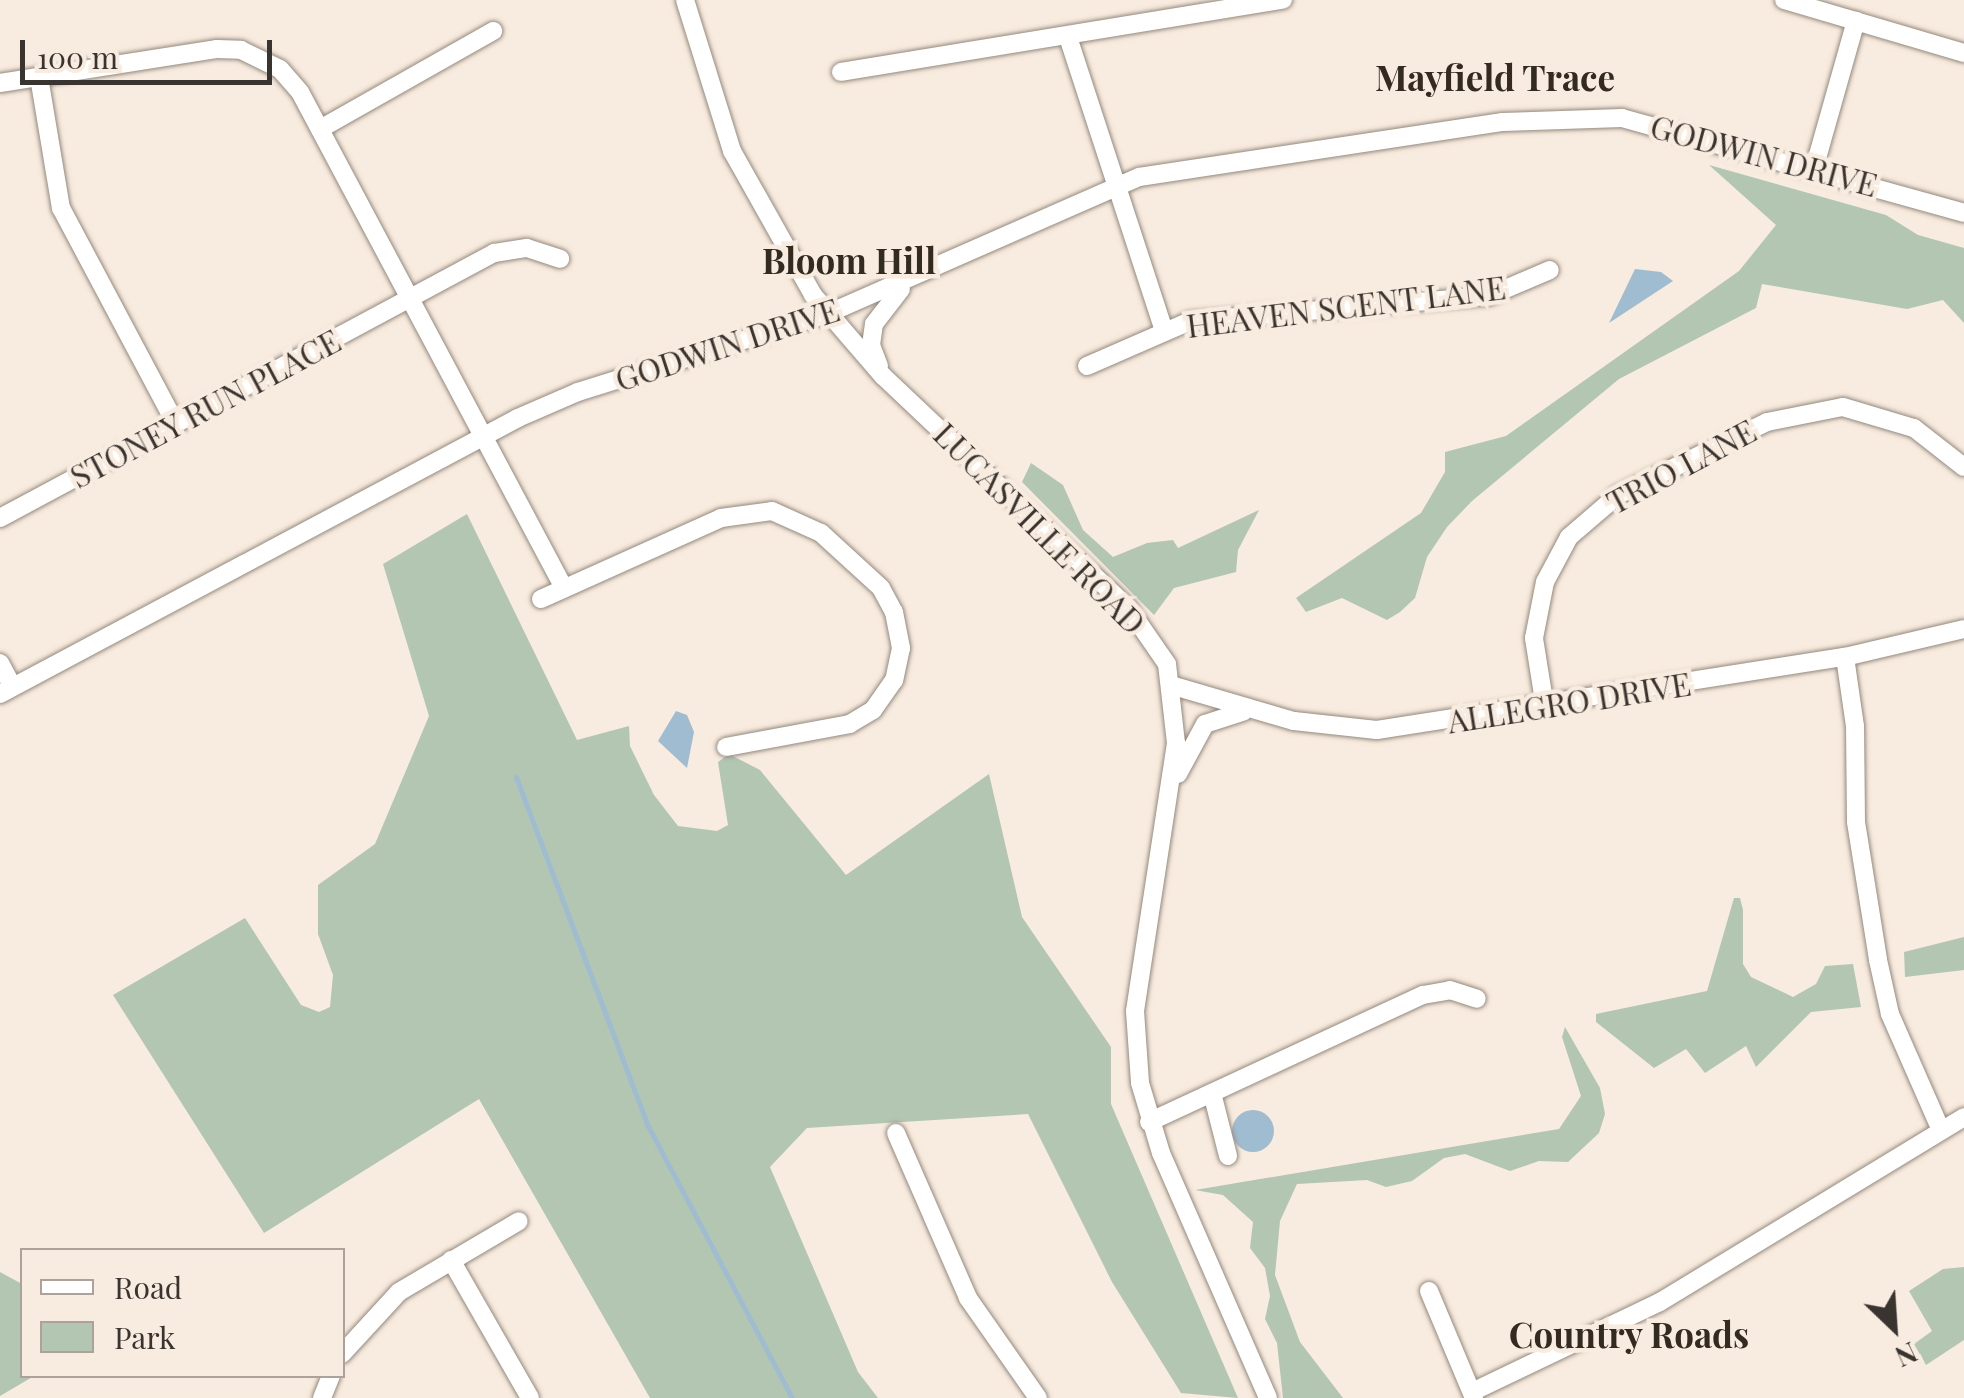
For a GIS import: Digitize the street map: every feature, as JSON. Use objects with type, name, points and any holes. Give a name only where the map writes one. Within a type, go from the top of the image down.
[{"type":"street","name":"LUCASVILLE ROAD","points":[[686,0],[732,152],[782,250],[827,314],[883,376],[1129,609],[1162,654],[1174,686],[1170,793],[1136,1011],[1149,1122],[1268,1398]]},
{"type":"street","points":[[841,72],[1283,0]]},
{"type":"street","points":[[1784,0],[1964,53]]},
{"type":"street","points":[[1814,169],[1856,21]]},
{"type":"street","points":[[320,129],[494,31]]},
{"type":"street","points":[[1068,37],[1112,185],[1164,328]]},
{"type":"street","points":[[0,83],[241,50],[291,79],[564,588]]},
{"type":"street","points":[[39,77],[60,208],[176,424]]},
{"type":"street","name":"GODWIN DRIVE","points":[[7,691],[485,435],[578,392],[827,314],[925,273],[1112,185],[1175,168],[1586,116],[1664,125],[1964,213]]},
{"type":"street","name":"STONEY RUN PLACE","points":[[0,518],[502,249],[527,248],[560,260]]},
{"type":"street","name":"HEAVEN SCENT LANE","points":[[1087,366],[1164,328],[1219,318],[1489,296],[1550,270]]},
{"type":"street","points":[[883,376],[871,346],[876,317],[891,296],[925,273]]},
{"type":"street","name":"TRIO LANE","points":[[1544,707],[1534,638],[1545,582],[1569,538],[1618,495],[1767,422],[1843,408],[1914,428],[1964,467]]},
{"type":"street","points":[[541,599],[721,518],[772,511],[798,520],[881,588],[901,638],[886,695],[862,718],[821,732],[726,747]]},
{"type":"street","name":"ALLEGRO DRIVE","points":[[1174,686],[1249,711],[1377,730],[1844,658],[1964,629]]},
{"type":"street","points":[[1844,658],[1855,726],[1856,822],[1878,960],[1890,1014],[1940,1128]]},
{"type":"street","points":[[0,662],[7,691]]},
{"type":"street","points":[[1170,793],[1206,724],[1249,711]]},
{"type":"street","points":[[1149,1122],[1423,995],[1450,990],[1478,999]]},
{"type":"street","points":[[1212,1093],[1228,1156]]},
{"type":"street","points":[[1429,1291],[1473,1395],[1660,1302],[1940,1128],[1964,1117]]},
{"type":"street","points":[[896,1133],[968,1298],[1038,1398]]},
{"type":"street","points":[[345,1351],[399,1292],[519,1221]]},
{"type":"street","points":[[451,1260],[530,1398]]},
{"type":"green space","points":[[1709,165],[1886,215],[1918,235],[1964,248],[1964,323],[1943,300],[1907,309],[1762,284],[1756,308],[1619,379],[1472,501],[1447,527],[1427,557],[1415,598],[1400,612],[1387,620],[1342,598],[1306,612],[1296,598],[1421,513],[1445,472],[1445,452],[1506,436],[1739,271],[1776,225]]},
{"type":"green space","points":[[1031,463],[1063,485],[1083,530],[1113,557],[1147,543],[1173,540],[1178,548],[1259,510],[1238,550],[1236,572],[1174,588],[1154,615],[1022,482]]},
{"type":"green space","points":[[467,514],[577,740],[629,726],[630,746],[654,795],[678,826],[717,831],[728,825],[718,762],[729,754],[760,770],[846,875],[989,774],[1022,917],[1111,1047],[1111,1104],[1238,1398],[1181,1393],[1112,1282],[1028,1114],[807,1128],[770,1167],[858,1372],[878,1398],[650,1398],[479,1099],[264,1233],[113,995],[245,918],[301,1005],[319,1012],[330,1007],[333,975],[318,934],[318,885],[375,844],[429,716],[383,564]]},
{"type":"green space","points":[[1734,898],[1740,898],[1743,910],[1743,964],[1751,977],[1793,997],[1816,984],[1825,966],[1853,964],[1861,1007],[1811,1012],[1756,1067],[1746,1046],[1705,1073],[1686,1049],[1654,1068],[1596,1022],[1596,1014],[1707,991]]},
{"type":"green space","points":[[1964,937],[1964,970],[1905,977],[1904,952]]},
{"type":"green space","points":[[1565,1027],[1600,1088],[1605,1114],[1599,1133],[1568,1162],[1539,1161],[1510,1171],[1465,1154],[1444,1158],[1412,1181],[1386,1187],[1367,1180],[1297,1184],[1280,1221],[1275,1275],[1300,1342],[1343,1398],[1283,1398],[1277,1343],[1265,1319],[1270,1296],[1265,1268],[1250,1248],[1253,1222],[1223,1195],[1195,1190],[1559,1129],[1581,1096],[1562,1037]]},
{"type":"green space","points":[[1964,1267],[1964,1340],[1926,1365],[1914,1344],[1932,1331],[1909,1291],[1943,1269]]},
{"type":"green space","points":[[0,1272],[20,1283],[20,1378],[31,1378],[0,1396]]},
{"type":"water","points":[[1635,269],[1661,272],[1673,281],[1609,323]]},
{"type":"water","points":[[676,711],[687,715],[694,732],[687,768],[658,741]]},
{"type":"water","points":[[1253,1110],[1268,1116],[1274,1131],[1268,1146],[1253,1152],[1238,1146],[1232,1131],[1238,1116]]},
{"type":"waterway","points":[[516,777],[648,1126],[792,1398]]},
{"type":"district","name":"Mayfield Trace","points":[[1495,77]]},
{"type":"district","name":"Bloom Hill","points":[[849,260]]},
{"type":"district","name":"Country Roads","points":[[1629,1334]]}]
